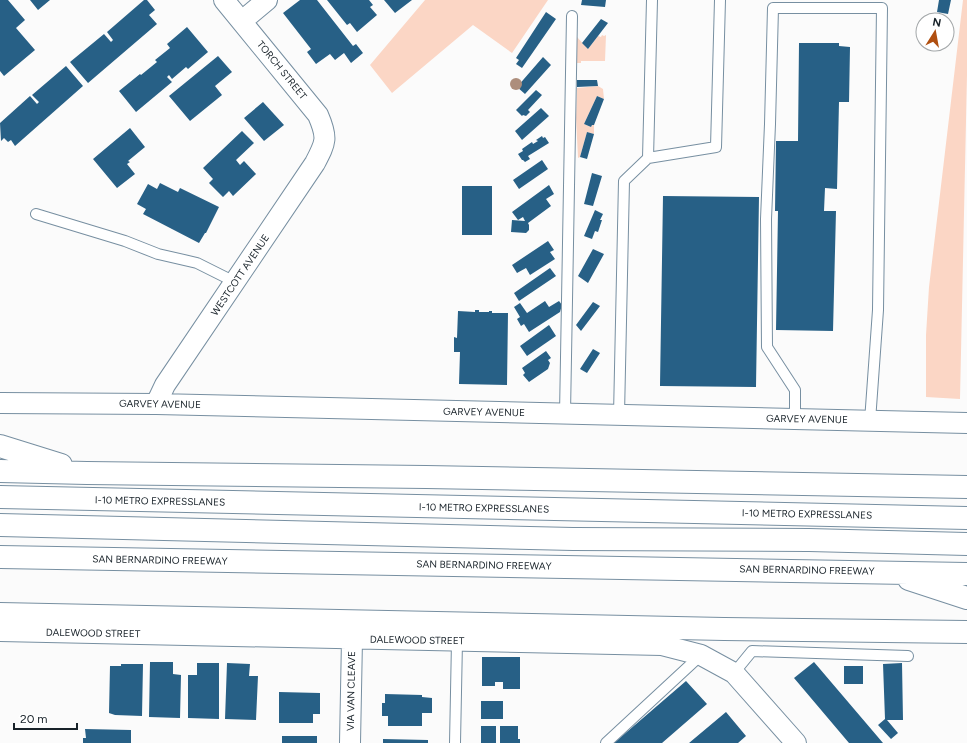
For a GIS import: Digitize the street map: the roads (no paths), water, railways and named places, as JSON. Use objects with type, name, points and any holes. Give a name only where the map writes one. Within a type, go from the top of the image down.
[{"type":"highway","points":[[0,446],[87,473]]},
{"type":"highway","points":[[0,471],[967,487]]},
{"type":"highway","name":"I-10 METRO EXPRESSLANES","points":[[0,497],[967,518]]},
{"type":"highway","points":[[0,525],[573,539],[809,540],[967,544]]},
{"type":"highway","name":"SAN BERNARDINO FREEWAY","points":[[0,557],[887,571],[967,574]]},
{"type":"highway","points":[[887,571],[967,598]]},
{"type":"highway","points":[[0,614],[967,632]]},
{"type":"street","name":"TORCH STREET","points":[[224,0],[318,115],[325,131],[324,147]]},
{"type":"street","points":[[242,21],[267,0]]},
{"type":"street","name":"WESTCOTT AVENUE","points":[[156,404],[165,385],[315,163],[324,147]]},
{"type":"street","name":"GARVEY AVENUE","points":[[0,403],[156,404],[967,423]]},
{"type":"street","name":"DALEWOOD STREET","points":[[0,631],[662,645],[701,655],[734,673],[796,743]]},
{"type":"street","name":"VIA VAN CLEAVE","points":[[350,743],[352,639]]},
{"type":"lane","points":[[648,158],[652,0]]},
{"type":"lane","points":[[619,415],[624,181],[648,158],[716,147],[720,0]]},
{"type":"lane","points":[[795,419],[795,390],[767,347],[766,219],[773,8],[882,8],[878,310],[870,421]]},
{"type":"lane","points":[[565,414],[572,16]]},
{"type":"lane","points":[[36,214],[124,241],[158,254],[197,263],[235,282]]},
{"type":"lane","points":[[455,743],[457,641]]},
{"type":"lane","points":[[734,673],[752,651],[908,656]]},
{"type":"lane","points":[[606,743],[701,655]]}]
